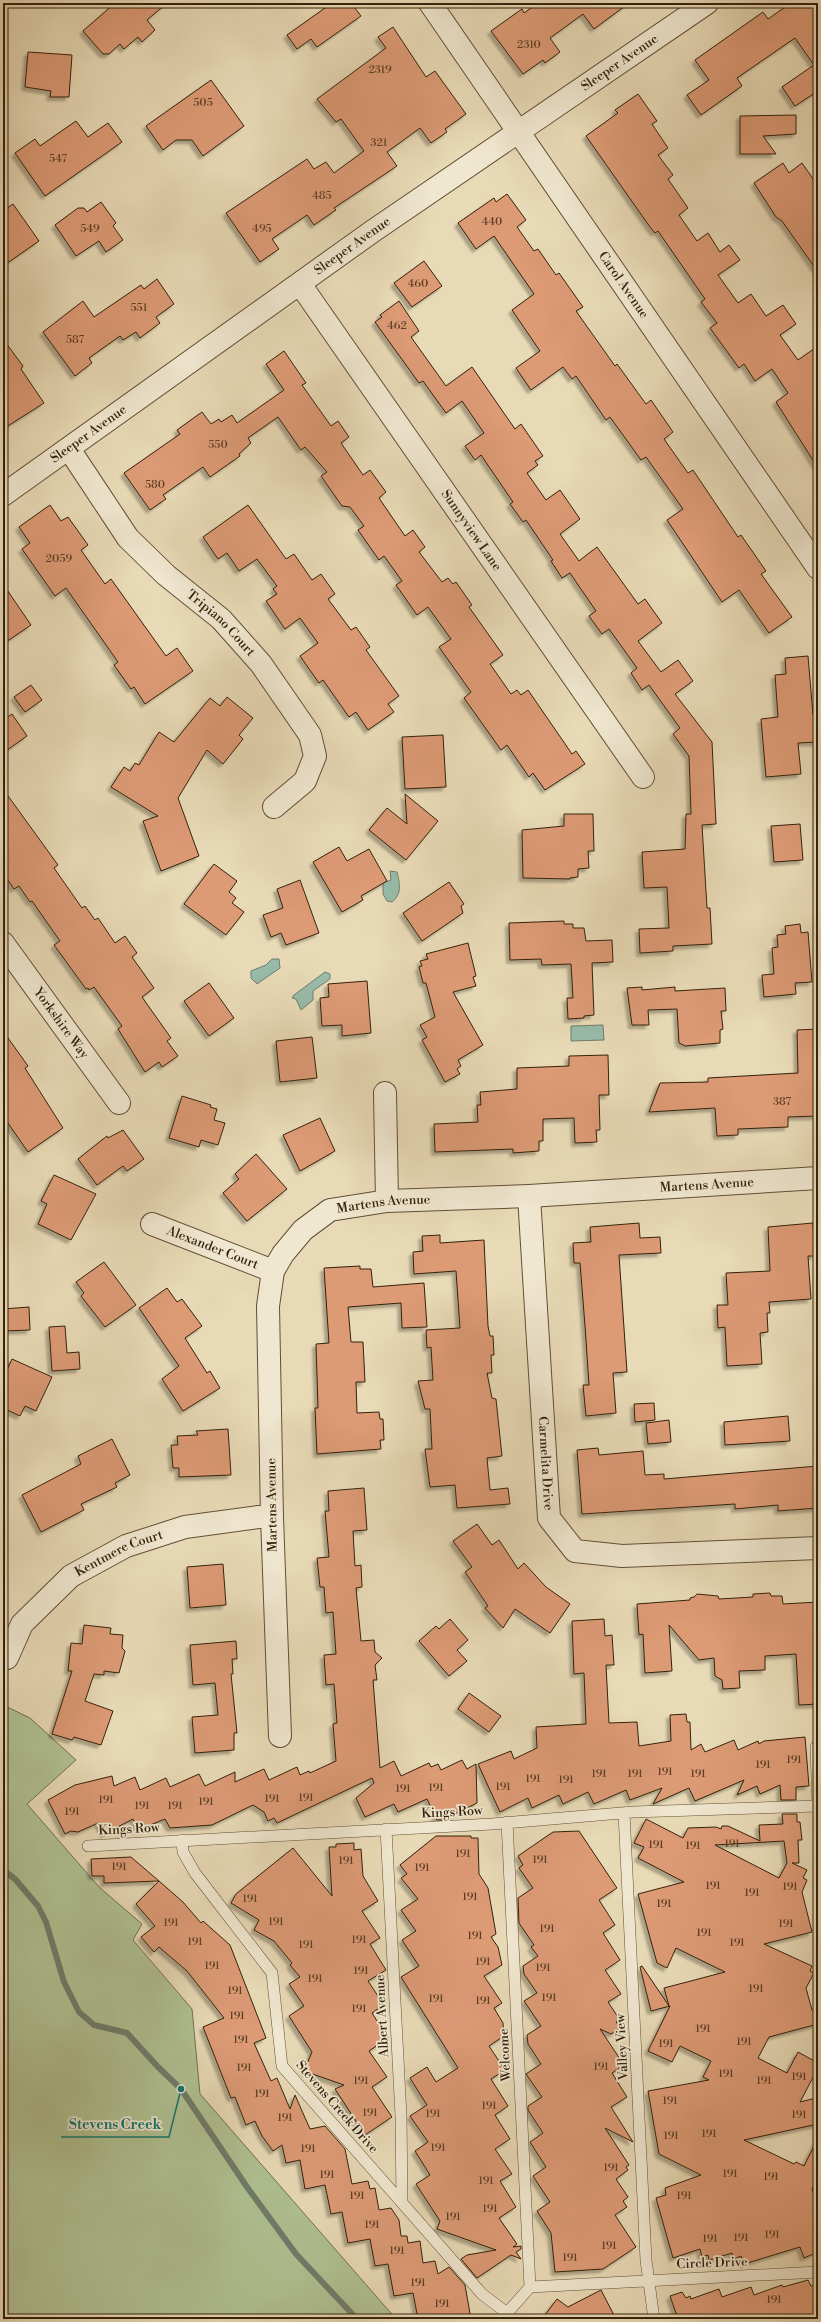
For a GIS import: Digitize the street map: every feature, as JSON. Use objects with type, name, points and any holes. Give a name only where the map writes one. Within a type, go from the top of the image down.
[{"type":"street","name":"Carol Avenue","points":[[430,3],[818,568]]},
{"type":"street","name":"Sleeper Avenue","points":[[3,495],[373,231],[707,3]]},
{"type":"street","name":"Sunnyview Lane","points":[[300,284],[643,777]]},
{"type":"street","name":"Tripiano Court","points":[[69,449],[128,538],[166,575],[221,620],[261,664],[310,735],[315,756],[305,781],[274,807]]},
{"type":"street","name":"Yorkshire Way","points":[[3,944],[119,1103]]},
{"type":"street","points":[[385,1093],[386,1201]]},
{"type":"street","name":"Martens Avenue","points":[[280,1736],[272,1517],[268,1306],[273,1271],[283,1254],[303,1230],[330,1210],[386,1201],[529,1196],[818,1178]]},
{"type":"street","name":"Carmelita Drive","points":[[529,1196],[549,1518],[575,1551],[622,1556],[818,1548]]},
{"type":"street","name":"Alexander Court","points":[[152,1224],[273,1271]]},
{"type":"street","name":"Kentmere Court","points":[[7,1658],[22,1624],[71,1576],[126,1546],[185,1527],[258,1517],[272,1517]]},
{"type":"lane","points":[[816,1747],[818,1806]]},
{"type":"lane","name":"Kings Row","points":[[88,1846],[508,1822],[624,1813],[818,1806]]},
{"type":"lane","name":"Valley View","points":[[624,1813],[648,2280]]},
{"type":"lane","name":"Welcome","points":[[508,1822],[530,2287]]},
{"type":"lane","name":"Albert Avenue","points":[[386,1829],[401,2116],[402,2202]]},
{"type":"lane","name":"Stevens Creek Drive","points":[[182,1840],[183,1852],[195,1874],[272,1973],[282,2066],[482,2294],[508,2316]]},
{"type":"lane","name":"Circle Drive","points":[[530,2287],[818,2272]]},
{"type":"lane","points":[[648,2280],[654,2319]]},
{"type":"lane","points":[[508,2316],[530,2287]]},
{"type":"shaded area","points":[[390,871],[397,872],[399,885],[399,892],[392,902],[387,901],[383,894],[383,883],[391,880]]},
{"type":"shaded area","points":[[272,959],[279,959],[280,968],[257,984],[251,978],[251,971],[266,965]]},
{"type":"shaded area","points":[[325,972],[330,974],[330,979],[313,991],[313,1000],[301,1010],[296,999],[292,998]]},
{"type":"shaded area","points":[[603,1025],[604,1040],[571,1041],[571,1026]]},
{"type":"shaded area","points":[[3,1705],[30,1718],[76,1760],[27,1804],[99,1887],[142,1924],[133,1940],[192,2009],[200,2094],[396,2319],[3,2319]]},
{"type":"building","points":[[115,3],[167,3],[147,20],[155,30],[142,42],[138,37],[124,49],[120,44],[109,54],[103,54],[83,31]]},
{"type":"building","points":[[332,3],[351,3],[361,16],[317,47],[311,39],[297,49],[287,35]]},
{"type":"building","points":[[538,3],[629,3],[594,29],[583,14],[550,38],[560,52],[545,63],[543,60],[523,74],[491,31],[522,9],[524,13]]},
{"type":"building","points":[[791,3],[818,3],[818,91],[795,106],[782,87],[814,65],[795,38],[737,78],[742,86],[701,115],[687,95],[709,80],[695,60],[763,12],[768,19]]},
{"type":"building","points":[[393,27],[426,77],[435,71],[466,114],[445,129],[447,132],[431,143],[420,128],[387,152],[397,166],[334,208],[336,210],[314,225],[307,215],[272,239],[279,249],[260,262],[226,213],[307,159],[314,169],[326,162],[334,173],[364,151],[341,119],[336,122],[317,99],[386,48],[378,37]]},
{"type":"building","points":[[28,52],[72,55],[69,97],[50,97],[51,91],[25,87]]},
{"type":"building","points":[[211,80],[244,126],[203,156],[192,140],[176,140],[163,150],[146,126]]},
{"type":"building","points":[[638,94],[657,121],[652,124],[668,148],[658,155],[673,175],[668,179],[688,208],[679,215],[697,241],[708,233],[720,252],[729,245],[740,260],[718,275],[738,303],[751,294],[766,316],[783,305],[796,324],[780,335],[798,360],[818,346],[818,468],[776,402],[788,393],[772,369],[755,381],[744,364],[739,368],[710,328],[717,323],[701,302],[705,299],[658,231],[655,233],[650,227],[586,136],[618,113],[615,110]]},
{"type":"building","points":[[796,115],[796,134],[763,136],[776,154],[740,154],[740,116]]},
{"type":"building","points":[[76,121],[88,137],[108,123],[122,142],[45,196],[15,153],[35,139],[40,146]]},
{"type":"building","points":[[783,163],[789,173],[802,163],[818,186],[818,272],[782,221],[776,217],[754,183]]},
{"type":"building","points":[[507,194],[526,220],[517,227],[534,251],[538,249],[556,275],[559,273],[583,307],[576,311],[615,366],[617,364],[646,404],[651,400],[673,432],[664,439],[688,473],[693,470],[738,537],[741,535],[766,571],[761,574],[792,617],[769,633],[739,590],[722,602],[667,520],[683,509],[646,457],[641,460],[610,417],[606,420],[576,376],[572,379],[563,367],[531,390],[516,368],[540,351],[512,310],[534,294],[494,236],[476,249],[458,223],[494,198],[496,202]]},
{"type":"building","points":[[101,202],[116,223],[113,226],[123,240],[106,252],[99,241],[76,256],[55,225],[78,208],[84,208],[87,212]]},
{"type":"building","points":[[13,204],[39,241],[3,266],[3,211]]},
{"type":"building","points":[[424,261],[442,286],[412,307],[394,283]]},
{"type":"building","points":[[157,279],[174,304],[156,317],[160,323],[140,338],[136,332],[123,340],[120,336],[89,358],[92,363],[75,376],[43,332],[83,301],[94,317],[141,285],[144,289]]},
{"type":"building","points":[[399,301],[419,331],[411,337],[446,386],[472,367],[515,429],[521,424],[543,456],[535,461],[538,465],[527,473],[546,500],[560,490],[580,519],[560,534],[579,561],[597,547],[638,604],[645,599],[662,623],[638,641],[661,672],[678,660],[693,681],[675,694],[712,742],[716,824],[702,825],[707,908],[710,908],[712,944],[673,946],[673,951],[640,953],[639,929],[669,928],[667,887],[644,888],[642,852],[685,849],[686,814],[691,814],[689,756],[673,734],[680,728],[649,685],[642,690],[631,673],[637,668],[609,629],[602,634],[589,616],[596,611],[570,573],[562,578],[551,561],[553,560],[526,520],[523,522],[510,504],[513,502],[481,455],[475,460],[465,446],[484,433],[462,401],[446,413],[423,381],[419,383],[375,322],[382,317],[380,315]]},
{"type":"building","points":[[3,339],[23,366],[21,369],[44,403],[3,429]]},
{"type":"building","points":[[284,351],[306,383],[302,385],[331,426],[338,421],[349,437],[341,443],[363,475],[370,470],[386,492],[379,498],[405,536],[413,530],[425,547],[419,552],[442,582],[448,578],[453,584],[456,582],[472,605],[469,607],[503,655],[490,664],[511,694],[517,690],[521,695],[528,690],[572,754],[576,751],[585,764],[545,790],[533,773],[529,777],[507,745],[501,750],[464,698],[471,692],[439,647],[451,639],[428,607],[417,615],[396,585],[402,581],[384,556],[379,560],[358,530],[364,526],[350,507],[342,506],[321,476],[327,472],[305,447],[301,450],[278,417],[248,438],[251,443],[239,454],[240,456],[210,477],[203,467],[163,495],[166,499],[150,510],[124,473],[180,434],[177,430],[202,412],[211,424],[219,419],[221,422],[232,415],[237,423],[284,390],[266,364]]},
{"type":"building","points":[[50,505],[61,521],[68,517],[88,545],[81,550],[105,584],[111,579],[166,656],[177,648],[193,671],[145,704],[134,687],[131,689],[114,665],[118,662],[66,588],[55,596],[22,549],[30,543],[19,527]]},
{"type":"building","points":[[248,505],[286,559],[294,554],[312,580],[321,574],[335,594],[328,599],[351,630],[356,627],[370,647],[366,650],[399,696],[388,704],[394,712],[368,730],[356,712],[349,717],[323,680],[319,683],[300,656],[318,643],[300,618],[285,629],[266,601],[277,594],[273,589],[277,586],[257,559],[239,571],[227,553],[218,559],[203,537]]},
{"type":"building","points":[[3,584],[31,625],[3,644]]},
{"type":"building","points":[[808,656],[813,715],[818,714],[818,742],[798,743],[801,774],[766,777],[761,719],[778,717],[775,675],[786,674],[785,658]]},
{"type":"building","points":[[31,685],[42,700],[25,712],[14,697]]},
{"type":"building","points":[[227,697],[253,718],[239,735],[243,739],[223,764],[207,750],[178,798],[199,856],[161,871],[143,821],[158,816],[111,787],[124,767],[130,771],[135,763],[139,765],[159,732],[174,742],[210,698],[220,706]]},
{"type":"building","points":[[12,714],[27,736],[3,753],[3,720]]},
{"type":"building","points":[[443,735],[446,787],[405,789],[402,737]]},
{"type":"building","points":[[3,789],[58,865],[54,868],[82,908],[85,906],[95,920],[98,918],[115,943],[125,936],[137,953],[132,957],[154,988],[142,997],[171,1038],[167,1041],[178,1056],[162,1067],[159,1062],[145,1072],[118,1029],[122,1026],[94,987],[89,990],[88,988],[86,989],[54,945],[60,941],[32,901],[30,902],[19,886],[14,889],[3,873]]},
{"type":"building","points":[[405,794],[438,821],[406,860],[369,830],[387,808],[407,824]]},
{"type":"building","points":[[564,814],[593,814],[594,851],[588,851],[589,868],[578,869],[578,877],[570,879],[523,878],[522,830],[564,826]]},
{"type":"building","points":[[800,824],[803,860],[774,862],[771,826]]},
{"type":"building","points":[[339,847],[347,861],[369,849],[387,881],[361,896],[363,900],[342,912],[313,862]]},
{"type":"building","points":[[214,864],[237,881],[229,892],[236,898],[232,903],[244,912],[226,935],[184,904]]},
{"type":"building","points":[[300,880],[319,933],[286,945],[281,933],[271,937],[263,915],[283,908],[277,889]]},
{"type":"building","points":[[449,882],[464,904],[461,906],[463,913],[422,941],[403,913]]},
{"type":"building","points":[[564,921],[564,924],[573,924],[573,928],[584,928],[586,941],[612,940],[613,962],[592,963],[594,1015],[584,1016],[584,1018],[568,1019],[567,998],[573,998],[571,964],[542,965],[541,959],[510,960],[509,923]]},
{"type":"building","points":[[800,924],[801,933],[808,932],[812,982],[795,983],[796,994],[764,997],[762,975],[774,974],[772,948],[778,947],[777,935],[786,934],[785,926]]},
{"type":"building","points":[[468,943],[476,976],[473,977],[476,986],[453,992],[483,1045],[458,1060],[461,1066],[457,1069],[460,1074],[445,1082],[422,1040],[427,1037],[420,1025],[435,1017],[426,983],[423,983],[419,967],[422,966],[420,961],[428,959],[426,954]]},
{"type":"building","points":[[367,981],[371,1033],[342,1036],[342,1025],[322,1026],[320,998],[329,997],[328,984]]},
{"type":"building","points":[[209,983],[234,1018],[209,1036],[184,1001]]},
{"type":"building","points":[[642,987],[642,990],[675,987],[675,991],[725,988],[726,1011],[721,1011],[723,1029],[720,1030],[720,1043],[685,1046],[679,1043],[677,1009],[648,1010],[649,1025],[632,1025],[627,988]]},
{"type":"building","points":[[818,1029],[817,1116],[788,1117],[788,1127],[738,1129],[738,1135],[717,1136],[715,1108],[649,1112],[660,1083],[708,1082],[708,1078],[798,1073],[797,1030]]},
{"type":"building","points":[[3,1031],[28,1066],[25,1068],[63,1128],[28,1152],[3,1116]]},
{"type":"building","points":[[312,1037],[317,1078],[280,1082],[276,1041]]},
{"type":"building","points":[[608,1055],[609,1095],[599,1095],[600,1130],[596,1130],[597,1142],[575,1143],[574,1118],[543,1119],[543,1141],[539,1141],[539,1151],[513,1153],[513,1149],[435,1152],[434,1124],[478,1122],[477,1105],[481,1105],[480,1092],[517,1089],[517,1068],[569,1066],[569,1056]]},
{"type":"building","points":[[182,1096],[211,1105],[210,1107],[217,1109],[214,1120],[225,1123],[218,1145],[201,1140],[199,1147],[169,1138]]},
{"type":"building","points":[[320,1118],[335,1151],[300,1171],[283,1135]]},
{"type":"building","points":[[123,1130],[144,1159],[127,1171],[123,1166],[97,1185],[78,1159],[107,1136],[108,1138]]},
{"type":"building","points":[[256,1154],[287,1189],[247,1221],[223,1193],[239,1179],[235,1174]]},
{"type":"building","points":[[54,1175],[96,1194],[71,1240],[38,1224],[47,1204],[41,1201]]},
{"type":"building","points":[[639,1223],[640,1238],[660,1237],[661,1253],[619,1255],[627,1372],[613,1373],[616,1413],[586,1416],[583,1385],[589,1385],[585,1326],[580,1263],[574,1263],[573,1243],[591,1242],[590,1227]]},
{"type":"building","points":[[813,1223],[815,1256],[808,1256],[811,1299],[769,1302],[770,1313],[767,1313],[768,1332],[760,1333],[762,1364],[727,1366],[725,1327],[718,1328],[717,1305],[728,1305],[726,1273],[770,1271],[768,1227]]},
{"type":"building","points":[[440,1235],[440,1243],[484,1240],[488,1326],[490,1336],[493,1336],[494,1355],[491,1355],[492,1373],[487,1373],[492,1398],[496,1399],[502,1456],[487,1458],[490,1490],[508,1488],[510,1504],[457,1508],[455,1485],[430,1487],[425,1449],[432,1449],[430,1409],[425,1409],[418,1381],[433,1380],[431,1347],[427,1348],[426,1330],[460,1328],[456,1271],[414,1274],[413,1252],[423,1251],[422,1236]]},
{"type":"building","points":[[104,1262],[136,1305],[105,1327],[81,1296],[84,1293],[76,1282]]},
{"type":"building","points":[[360,1266],[360,1269],[371,1269],[373,1287],[424,1283],[427,1327],[402,1328],[401,1303],[348,1307],[351,1342],[363,1342],[365,1382],[356,1382],[357,1413],[379,1412],[380,1419],[383,1419],[384,1440],[380,1440],[381,1449],[317,1454],[315,1408],[318,1408],[316,1344],[329,1343],[324,1268]]},
{"type":"building","points":[[167,1288],[177,1302],[182,1299],[202,1326],[185,1338],[207,1373],[210,1371],[220,1388],[183,1411],[162,1379],[179,1366],[139,1308]]},
{"type":"building","points":[[29,1307],[30,1330],[3,1331],[3,1309]]},
{"type":"building","points":[[65,1326],[67,1353],[79,1352],[80,1369],[52,1371],[49,1327]]},
{"type":"building","points":[[12,1359],[52,1377],[36,1411],[25,1406],[20,1416],[3,1408],[3,1402],[8,1391],[3,1389],[3,1379]]},
{"type":"building","points":[[654,1403],[655,1420],[635,1422],[634,1404]]},
{"type":"building","points":[[788,1416],[790,1441],[725,1445],[724,1422]]},
{"type":"building","points":[[669,1420],[671,1442],[648,1444],[646,1423]]},
{"type":"building","points":[[228,1429],[231,1475],[179,1477],[179,1468],[173,1468],[171,1445],[178,1445],[177,1436],[198,1435],[196,1431]]},
{"type":"building","points":[[112,1439],[130,1475],[115,1483],[117,1487],[81,1504],[84,1510],[41,1532],[22,1495],[81,1464],[78,1456]]},
{"type":"building","points":[[598,1448],[599,1455],[643,1451],[645,1475],[664,1474],[664,1479],[818,1466],[818,1508],[778,1511],[778,1505],[735,1509],[735,1504],[582,1514],[577,1450]]},
{"type":"building","points":[[364,1488],[367,1530],[353,1531],[355,1566],[361,1565],[362,1587],[356,1588],[361,1641],[374,1640],[375,1652],[382,1658],[375,1665],[377,1680],[373,1680],[380,1768],[394,1761],[401,1776],[429,1763],[431,1767],[438,1764],[441,1770],[462,1760],[467,1769],[476,1764],[477,1803],[443,1820],[437,1820],[427,1799],[398,1812],[394,1804],[365,1817],[356,1798],[374,1783],[372,1778],[277,1823],[274,1818],[268,1821],[264,1812],[253,1805],[212,1825],[170,1828],[165,1819],[138,1830],[133,1819],[104,1834],[98,1823],[78,1832],[71,1831],[65,1834],[48,1800],[75,1785],[112,1776],[114,1786],[135,1777],[140,1790],[166,1778],[170,1787],[199,1774],[205,1786],[235,1772],[235,1782],[264,1769],[269,1780],[297,1767],[300,1775],[309,1771],[310,1773],[336,1761],[333,1724],[337,1723],[334,1684],[326,1685],[324,1655],[336,1654],[333,1612],[326,1613],[324,1587],[320,1587],[317,1558],[329,1557],[325,1511],[329,1511],[328,1491]]},
{"type":"building","points":[[477,1524],[492,1545],[499,1540],[518,1569],[524,1563],[546,1587],[570,1604],[550,1633],[515,1609],[503,1628],[485,1608],[488,1606],[465,1572],[472,1567],[453,1541]]},
{"type":"building","points":[[223,1564],[226,1605],[190,1608],[187,1567]]},
{"type":"building","points":[[770,1593],[771,1596],[782,1596],[783,1604],[818,1602],[818,1650],[816,1650],[818,1704],[799,1705],[796,1654],[765,1656],[765,1670],[739,1671],[740,1688],[723,1689],[722,1680],[715,1676],[714,1658],[699,1660],[669,1625],[672,1671],[645,1673],[643,1634],[639,1635],[637,1604],[690,1600],[690,1598],[697,1594],[718,1596],[719,1599],[753,1597],[753,1594]]},
{"type":"building","points":[[450,1619],[468,1640],[457,1650],[467,1661],[449,1676],[419,1641],[436,1626],[439,1629]]},
{"type":"building","points":[[604,1619],[605,1636],[612,1635],[614,1665],[606,1665],[609,1723],[637,1722],[639,1746],[671,1741],[670,1715],[686,1714],[687,1722],[690,1722],[691,1750],[701,1744],[705,1752],[734,1740],[738,1750],[758,1741],[759,1744],[764,1741],[805,1737],[809,1786],[796,1787],[796,1800],[781,1800],[780,1785],[760,1794],[757,1786],[737,1795],[744,1780],[695,1801],[689,1788],[653,1804],[662,1788],[630,1800],[626,1790],[594,1804],[588,1792],[563,1804],[559,1795],[532,1808],[528,1798],[500,1812],[478,1764],[511,1751],[514,1759],[537,1748],[536,1727],[586,1724],[584,1673],[574,1674],[572,1621]]},
{"type":"building","points":[[84,1625],[111,1628],[110,1634],[123,1635],[122,1648],[125,1651],[119,1673],[104,1671],[104,1675],[94,1674],[85,1701],[113,1711],[101,1745],[74,1737],[72,1740],[52,1734],[72,1671],[68,1671],[71,1643],[82,1644]]},
{"type":"building","points":[[236,1641],[237,1659],[232,1659],[233,1674],[231,1674],[237,1733],[234,1733],[234,1750],[195,1753],[192,1717],[218,1715],[215,1683],[193,1685],[190,1645]]},
{"type":"building","points":[[469,1693],[501,1716],[489,1732],[458,1709]]},
{"type":"building","points":[[782,1814],[797,1814],[797,1822],[800,1822],[802,1840],[798,1840],[799,1863],[792,1863],[807,1870],[803,1878],[807,1880],[802,1892],[812,1932],[764,1944],[812,1966],[810,1971],[814,1973],[806,1988],[812,2010],[815,2009],[818,2024],[769,2037],[758,2058],[787,2073],[798,2052],[818,2063],[818,2068],[800,2102],[816,2098],[818,2124],[744,2140],[794,2164],[796,2162],[804,2166],[818,2138],[818,2176],[812,2189],[818,2206],[818,2252],[804,2258],[800,2247],[744,2264],[741,2256],[734,2259],[732,2253],[709,2260],[708,2255],[702,2257],[700,2249],[673,2258],[656,2198],[666,2195],[665,2188],[701,2175],[659,2154],[648,2091],[709,2080],[703,2077],[711,2061],[680,2046],[672,2062],[648,2051],[670,2006],[651,2011],[640,1967],[642,1966],[669,2006],[664,1988],[725,1972],[676,1948],[667,1968],[657,1963],[638,1894],[684,1882],[638,1858],[644,1847],[634,1843],[646,1819],[683,1838],[688,1828],[716,1827],[721,1829],[722,1826],[728,1826],[760,1841],[759,1825],[783,1824]],"holes":[[[784,1841],[787,1863],[779,1878],[715,1845]]]},
{"type":"building","points":[[579,1831],[617,1888],[599,1900],[615,1925],[603,1933],[620,1960],[605,1970],[621,1994],[608,2002],[620,2020],[616,2022],[620,2028],[611,2034],[600,2029],[624,2065],[612,2073],[627,2097],[611,2107],[633,2142],[605,2128],[629,2165],[626,2167],[628,2170],[616,2179],[628,2197],[623,2201],[627,2207],[615,2215],[636,2247],[603,2269],[555,2272],[551,2233],[537,2211],[550,2202],[533,2176],[546,2167],[530,2142],[543,2133],[528,2110],[528,2106],[542,2097],[526,2074],[541,2064],[528,2044],[527,2035],[541,2026],[524,2001],[537,1993],[524,1974],[523,1966],[538,1956],[531,1947],[534,1945],[519,1923],[518,1898],[533,1888],[519,1868],[523,1865],[518,1856],[553,1832]]},
{"type":"building","points":[[436,1836],[471,1836],[471,1838],[478,1838],[479,1874],[488,1888],[496,1934],[491,1937],[498,1947],[502,1965],[484,1976],[502,2003],[494,2008],[503,2023],[504,2036],[489,2046],[505,2070],[491,2079],[508,2106],[495,2115],[510,2139],[495,2149],[512,2174],[500,2181],[516,2207],[499,2218],[517,2244],[513,2247],[521,2246],[521,2249],[516,2252],[521,2259],[511,2255],[477,2278],[461,2259],[467,2255],[496,2250],[437,2229],[440,2221],[416,2184],[430,2175],[415,2151],[428,2142],[410,2116],[427,2105],[410,2078],[427,2067],[436,2082],[458,2068],[401,1977],[419,1966],[402,1940],[416,1931],[401,1910],[418,1899],[401,1878],[407,1874],[400,1865]]},
{"type":"building","points":[[354,1843],[354,1850],[361,1849],[363,1876],[378,1901],[362,1911],[380,1938],[370,1944],[386,1970],[368,1981],[384,2005],[372,2013],[388,2038],[369,2051],[387,2077],[372,2087],[392,2117],[365,2135],[335,2089],[344,2085],[304,2071],[312,2052],[289,2016],[304,2006],[289,1984],[300,1977],[290,1965],[292,1963],[274,1941],[254,1930],[259,1920],[231,1903],[236,1894],[293,1848],[332,1896],[329,1847],[336,1847],[336,1844]]},
{"type":"building","points":[[131,1857],[159,1881],[104,1883],[104,1876],[92,1876],[91,1859]]},
{"type":"building","points":[[159,1881],[183,1902],[201,1923],[203,1921],[230,1945],[266,2038],[254,2043],[271,2081],[277,2078],[290,2109],[295,2095],[310,2129],[325,2126],[345,2149],[352,2184],[368,2181],[370,2189],[375,2188],[379,2210],[391,2208],[399,2220],[401,2236],[407,2236],[408,2243],[420,2241],[423,2263],[435,2261],[438,2274],[449,2267],[465,2285],[471,2319],[418,2319],[413,2293],[394,2296],[388,2264],[375,2266],[370,2239],[348,2243],[342,2212],[331,2214],[325,2185],[305,2189],[300,2160],[286,2163],[282,2145],[273,2151],[262,2136],[255,2121],[246,2125],[235,2097],[231,2098],[203,2027],[224,2018],[187,1971],[159,1947],[154,1952],[141,1937],[155,1926],[136,1904]]},
{"type":"building","points":[[808,2280],[811,2286],[818,2284],[818,2319],[678,2319],[670,2296],[682,2292],[686,2298],[690,2296],[691,2299],[719,2289],[722,2297],[751,2287],[754,2295],[782,2285],[783,2287]]},
{"type":"building","points":[[601,2290],[616,2319],[542,2319],[557,2299],[568,2307]]},
{"type":"waterway","points":[[3,1870],[15,1879],[38,1906],[46,1922],[64,1982],[79,2012],[94,2025],[127,2033],[158,2067],[181,2089],[247,2187],[296,2254],[357,2319]]},
{"type":"place","name":"Stevens Creek","points":[[181,2089]]}]
